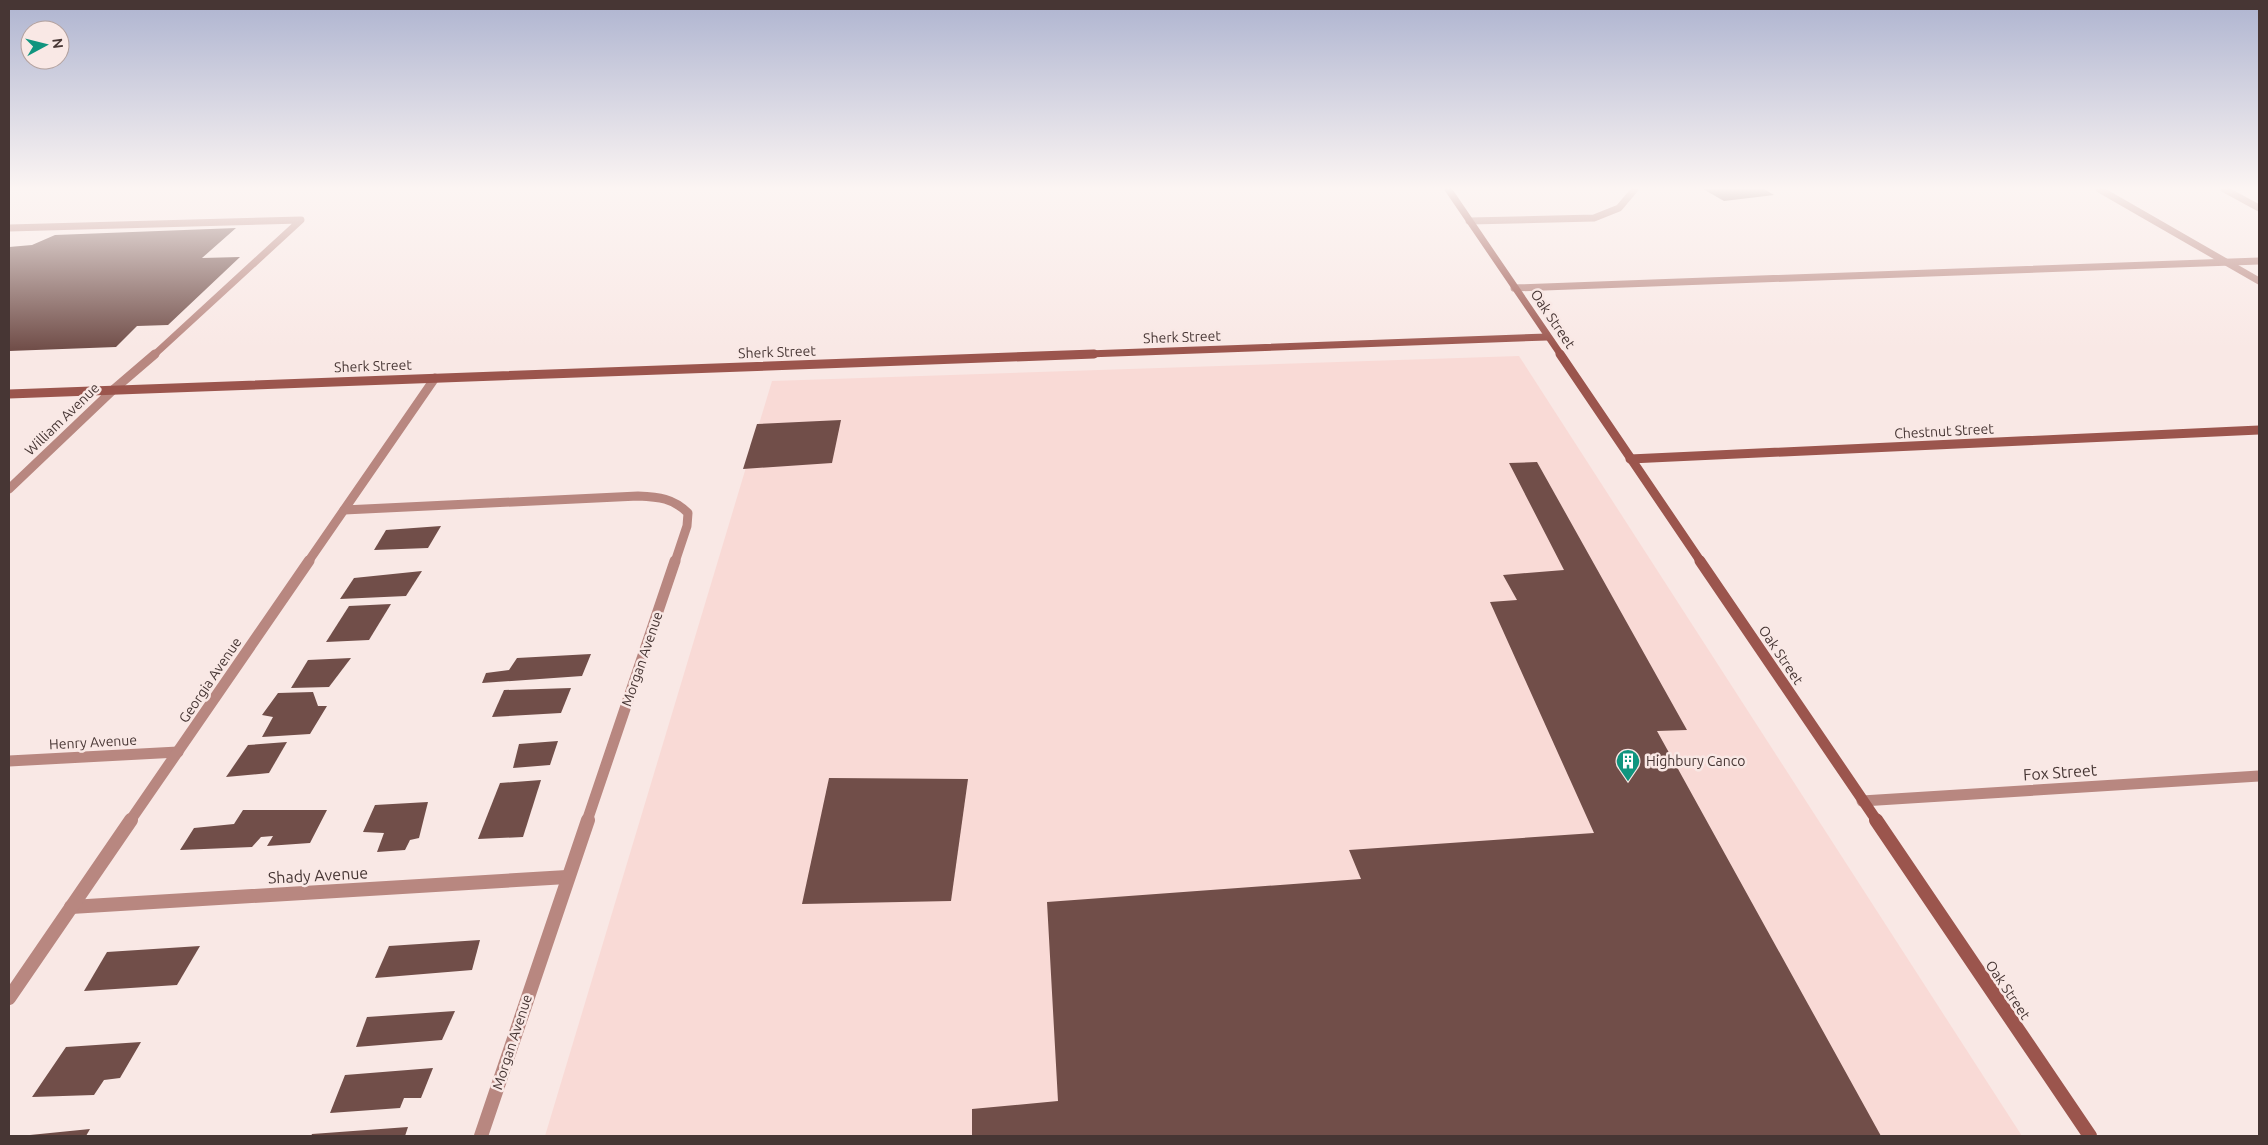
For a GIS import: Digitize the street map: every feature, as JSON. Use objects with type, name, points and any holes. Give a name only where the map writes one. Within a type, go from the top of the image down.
[{"type":"street","name":"William Avenue","points":[[9,489],[113,390],[168,344],[277,242]]},
{"type":"street","name":"Oak Street","points":[[1483,242],[2090,1136]]},
{"type":"street","points":[[2194,242],[2259,281]]},
{"type":"street","points":[[1514,288],[2259,261]]},
{"type":"street","name":"Sherk Street","points":[[9,394],[1547,337]]},
{"type":"street","name":"Georgia Avenue","points":[[9,998],[435,378]]},
{"type":"street","name":"Chestnut Street","points":[[1630,459],[2259,430]]},
{"type":"street","name":"Morgan Avenue","points":[[344,510],[638,496],[663,497],[677,501],[688,513],[687,526],[481,1136]]},
{"type":"street","name":"Henry Avenue","points":[[9,761],[178,752]]},
{"type":"street","name":"Fox Street","points":[[1862,801],[2259,776]]},
{"type":"street","name":"Shady Avenue","points":[[71,907],[567,877]]},
{"type":"shaded area","name":"Highbury Canco","points":[[1519,356],[2022,1136],[545,1136],[772,381]]},
{"type":"building","points":[[38,242],[220,242],[202,258],[240,257],[168,325],[137,326],[116,347],[9,351],[9,247],[32,245]]},
{"type":"building","points":[[841,420],[832,463],[743,469],[757,424]]},
{"type":"building","name":"Highbury Canco","points":[[1537,462],[1687,730],[1657,731],[1881,1136],[972,1136],[972,1109],[1058,1101],[1047,902],[1361,879],[1349,850],[1594,833],[1490,602],[1517,600],[1503,575],[1564,570],[1509,463]]},
{"type":"building","points":[[441,526],[428,548],[374,550],[386,530]]},
{"type":"building","points":[[422,571],[406,596],[340,599],[354,578]]},
{"type":"building","points":[[391,604],[369,640],[326,642],[349,606]]},
{"type":"building","points":[[591,654],[582,676],[482,683],[486,673],[509,670],[517,658]]},
{"type":"building","points":[[351,658],[329,687],[291,688],[308,660]]},
{"type":"building","points":[[571,688],[561,713],[492,717],[504,690]]},
{"type":"building","points":[[313,692],[318,706],[327,706],[310,734],[262,737],[273,717],[262,715],[278,693]]},
{"type":"building","points":[[558,741],[550,765],[513,768],[519,744]]},
{"type":"building","points":[[287,742],[269,773],[226,777],[248,745]]},
{"type":"building","points":[[829,778],[968,779],[951,901],[802,904]]},
{"type":"building","points":[[541,780],[523,837],[478,839],[500,783]]},
{"type":"building","points":[[428,802],[419,838],[410,840],[405,850],[377,852],[384,833],[363,832],[375,805]]},
{"type":"building","points":[[243,810],[327,810],[310,843],[267,846],[273,836],[261,837],[252,847],[180,850],[194,828],[234,824]]},
{"type":"building","points":[[480,940],[472,970],[375,978],[389,946]]},
{"type":"building","points":[[200,946],[177,985],[84,991],[107,952]]},
{"type":"building","points":[[455,1011],[442,1040],[356,1047],[367,1017]]},
{"type":"building","points":[[141,1042],[120,1078],[104,1080],[94,1095],[32,1097],[66,1047]]},
{"type":"building","points":[[433,1068],[421,1098],[404,1098],[400,1108],[330,1113],[345,1075]]},
{"type":"building","points":[[408,1127],[405,1136],[311,1136],[312,1134]]},
{"type":"building","points":[[90,1129],[86,1136],[30,1136],[30,1135]]},
{"type":"place","name":"Highbury Canco","points":[[1628,782]]}]
